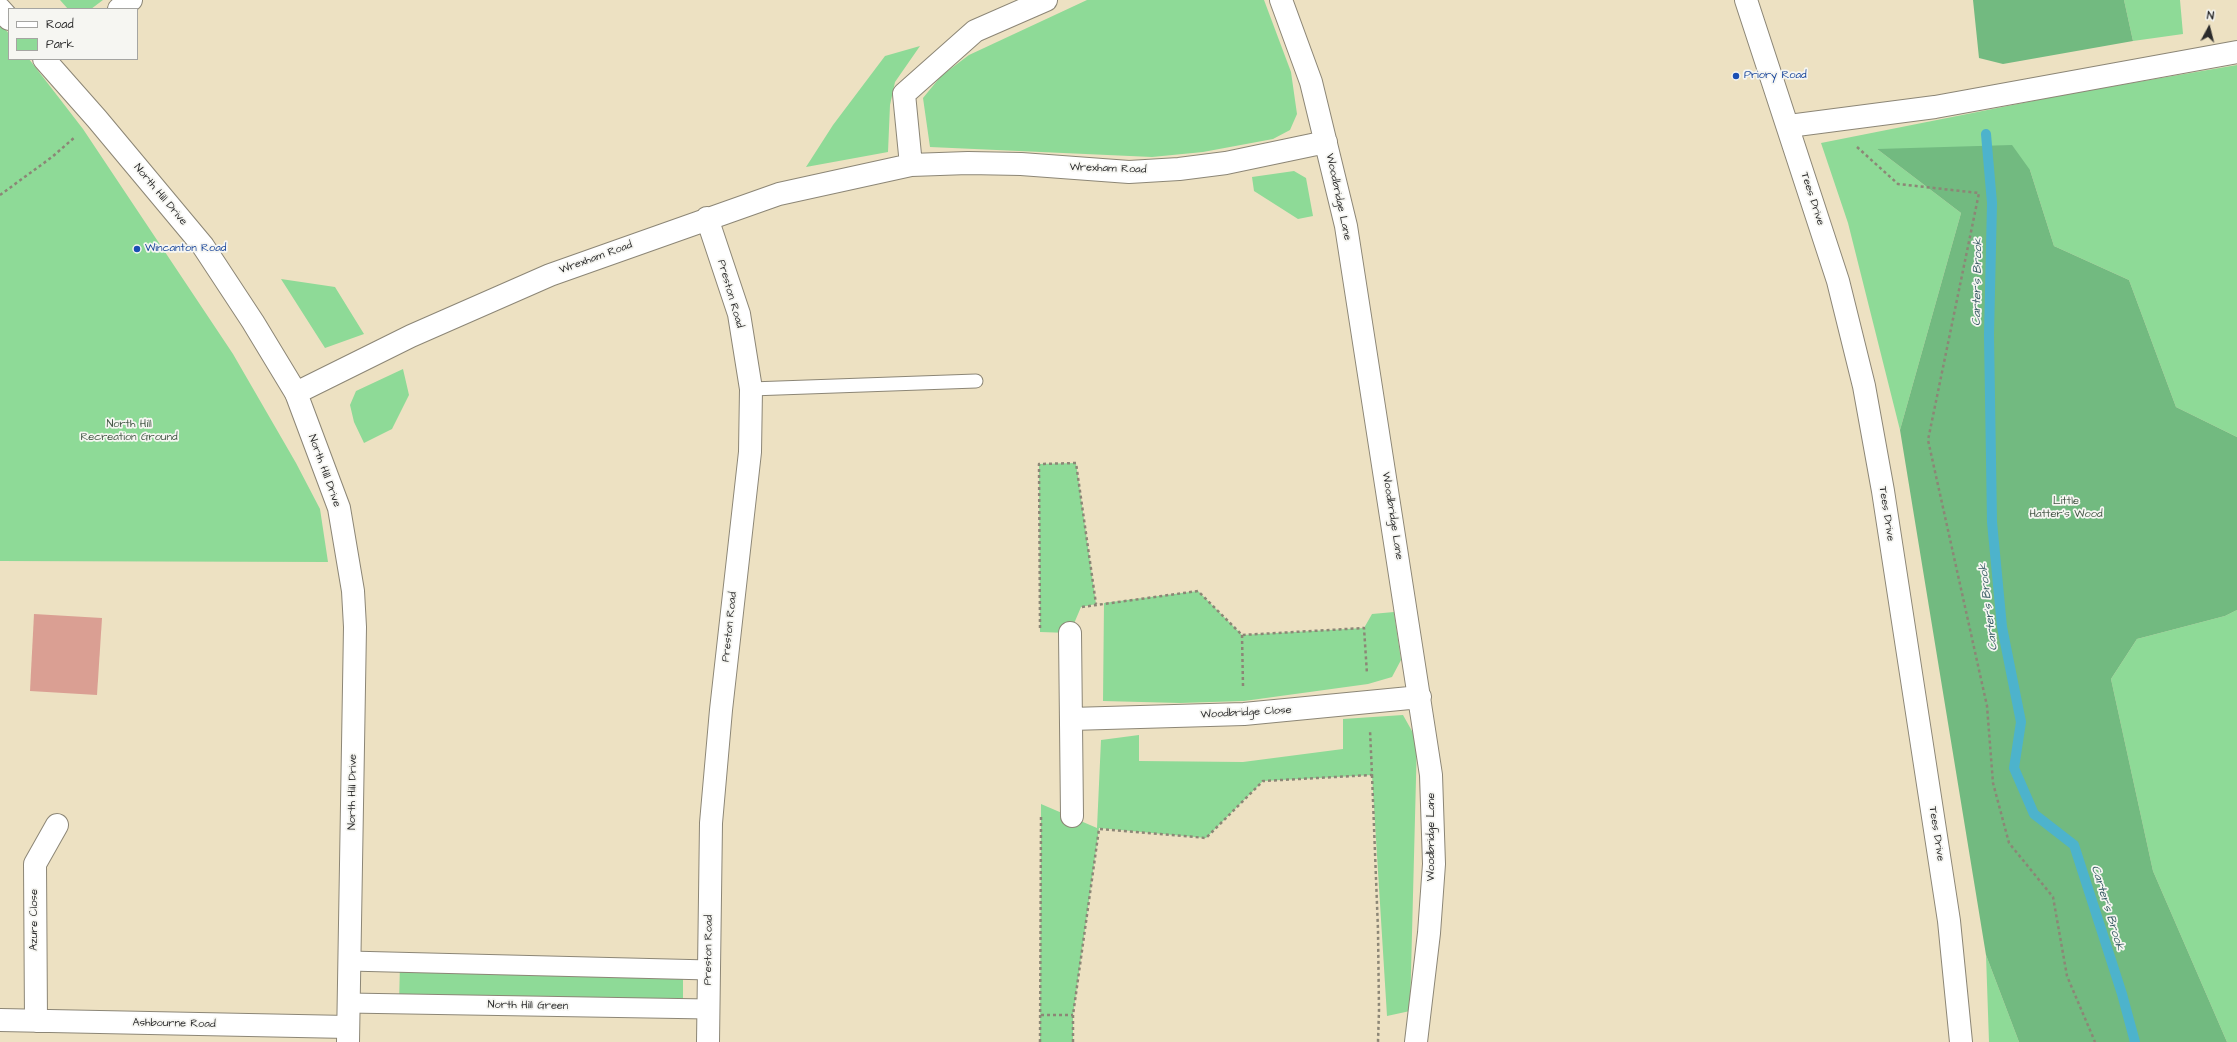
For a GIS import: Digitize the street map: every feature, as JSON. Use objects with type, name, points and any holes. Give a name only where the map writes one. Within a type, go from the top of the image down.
[{"type":"street","points":[[120,8],[131,0]]},
{"type":"street","points":[[911,165],[904,94],[975,30],[1046,0]]},
{"type":"street","name":"Woodbridge Lane","points":[[1281,0],[1311,82],[1347,234],[1431,775],[1434,864],[1428,940],[1416,1042]]},
{"type":"street","name":"Tees Drive","points":[[1746,0],[1789,126],[1838,281],[1864,386],[1883,491],[1949,921],[1961,1042]]},
{"type":"street","points":[[0,9],[8,18]]},
{"type":"street","points":[[1789,126],[1934,106],[2237,52]]},
{"type":"street","name":"North Hill Drive","points":[[48,60],[203,246],[253,322],[296,393],[339,508],[353,592],[356,662],[348,1035]]},
{"type":"street","name":"Wrexham Road","points":[[296,393],[411,336],[550,275],[707,218],[779,194],[911,165],[968,163],[1021,164],[1129,172],[1172,170],[1226,163],[1326,142]]},
{"type":"street","name":"Preston Road","points":[[707,218],[739,314],[750,389],[750,452],[721,710],[711,824],[708,1042]]},
{"type":"street","points":[[1070,633],[1072,816]]},
{"type":"street","name":"Woodbridge Close","points":[[1071,719],[1244,714],[1420,697]]},
{"type":"street","name":"Azure Close","points":[[36,1021],[35,864],[57,825]]},
{"type":"street","points":[[349,961],[709,970]]},
{"type":"street","name":"North Hill Green","points":[[348,1003],[708,1009]]},
{"type":"street","name":"Ashbourne Road","points":[[0,1020],[348,1035]]},
{"type":"lane","points":[[750,389],[976,381]]},
{"type":"path","points":[[0,194],[52,156],[97,119]]},
{"type":"path","points":[[1828,121],[1898,184],[1979,193],[1928,440],[1987,706],[1993,783],[2008,843],[2053,897],[2067,976],[2095,1042]]},
{"type":"path","points":[[1040,632],[1039,464],[1076,463],[1096,604]]},
{"type":"path","points":[[1242,635],[1244,714]]},
{"type":"path","points":[[1372,775],[1378,930],[1378,1042]]},
{"type":"path","points":[[1040,1042],[1041,804],[1100,829],[1073,1015],[1073,1042]]},
{"type":"path","points":[[1041,1015],[1073,1015]]},
{"type":"green space","points":[[60,0],[103,0],[92,8],[67,8]]},
{"type":"green space","points":[[1087,0],[1264,0],[1291,72],[1297,114],[1290,130],[1273,139],[1203,152],[1152,157],[930,147],[923,98],[941,76],[969,55]]},
{"type":"green space","points":[[1973,0],[2124,0],[2133,41],[2003,64],[1979,58]]},
{"type":"green space","points":[[2124,0],[2180,0],[2183,34],[2133,41]]},
{"type":"green space","name":"North Hill Recreation Ground","points":[[0,22],[8,33],[8,60],[30,60],[83,129],[233,354],[296,463],[320,509],[328,562],[0,561]]},
{"type":"green space","points":[[920,46],[895,82],[890,105],[888,152],[806,167],[833,125],[885,56]]},
{"type":"green space","points":[[2237,65],[2237,437],[2176,407],[2129,280],[2054,246],[2030,170],[1877,149],[1961,213],[1900,430],[1848,223],[1821,143],[2073,93]]},
{"type":"green space","name":"Little Hatter's Wood","points":[[2012,145],[2030,170],[2054,246],[2129,280],[2176,407],[2237,437],[2237,610],[2225,616],[2137,639],[2111,679],[2153,871],[2227,1042],[2019,1042],[1986,955],[1900,430],[1961,213],[1877,149]]},
{"type":"green space","points":[[1294,171],[1306,178],[1313,216],[1298,219],[1254,191],[1252,177]]},
{"type":"green space","points":[[281,279],[335,287],[364,334],[325,348]]},
{"type":"green space","points":[[403,369],[409,395],[392,429],[364,443],[354,422],[350,405],[356,391]]},
{"type":"green space","points":[[1076,463],[1096,604],[1081,607],[1070,633],[1040,632],[1039,464]]},
{"type":"green space","points":[[1198,591],[1242,635],[1364,628],[1372,614],[1394,612],[1401,660],[1392,677],[1368,684],[1244,701],[1180,703],[1103,701],[1104,603]]},
{"type":"green space","points":[[2237,610],[2237,1042],[2227,1042],[2153,871],[2111,679],[2137,639],[2225,616]]},
{"type":"green space","points":[[1403,715],[1417,740],[1410,1011],[1387,1016],[1372,775],[1263,781],[1206,838],[1099,828],[1073,1015],[1073,1042],[1040,1042],[1041,804],[1097,828],[1101,740],[1139,735],[1139,761],[1243,762],[1343,749],[1343,719]]},
{"type":"green space","points":[[1986,955],[2019,1042],[1989,1042]]},
{"type":"green space","points":[[400,963],[683,970],[683,1008],[399,1004]]},
{"type":"building","points":[[34,614],[102,618],[97,695],[30,691]]},
{"type":"waterway","name":"Carter's Brook","points":[[1986,134],[1992,203],[1989,335],[1992,522],[2002,627],[2021,722],[2014,768],[2034,814],[2074,845],[2122,994],[2135,1042]]},
{"type":"place","name":"Priory Road","points":[[1736,76]]},
{"type":"place","name":"Wincanton Road","points":[[137,249]]}]
